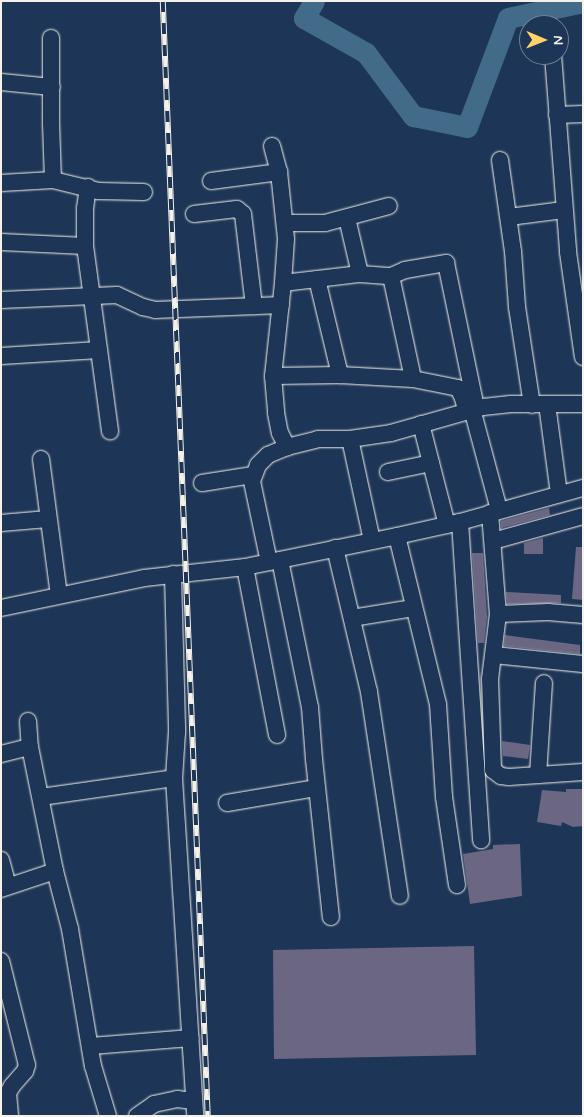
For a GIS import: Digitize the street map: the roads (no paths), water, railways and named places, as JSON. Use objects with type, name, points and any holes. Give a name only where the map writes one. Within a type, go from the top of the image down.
[{"type":"street","points":[[51,38],[53,180]]},
{"type":"street","points":[[554,65],[564,210],[575,313],[583,357]]},
{"type":"street","points":[[1,82],[52,87]]},
{"type":"street","points":[[557,115],[583,114]]},
{"type":"street","points":[[272,146],[279,172],[285,223],[283,283],[273,376],[276,413],[280,433],[287,447]]},
{"type":"street","points":[[500,160],[509,217],[517,307],[559,494]]},
{"type":"street","points":[[211,181],[279,172]]},
{"type":"street","points":[[1,183],[53,180],[98,191],[144,192]]},
{"type":"street","points":[[88,188],[85,209],[85,246],[110,431]]},
{"type":"street","points":[[285,223],[325,222],[347,218],[388,206]]},
{"type":"street","points":[[194,214],[237,209],[243,214],[254,306]]},
{"type":"street","points":[[509,217],[564,210]]},
{"type":"street","points":[[347,218],[360,274]]},
{"type":"street","points":[[1,242],[85,246]]},
{"type":"street","points":[[283,283],[360,274],[391,276],[418,267],[448,264],[471,409],[495,512],[493,541],[498,614],[490,679],[493,770],[501,776],[510,778],[538,774],[583,772]]},
{"type":"street","points":[[391,276],[413,379]]},
{"type":"street","points":[[317,279],[340,375]]},
{"type":"street","points":[[1,300],[117,295],[143,308],[156,310],[281,305]]},
{"type":"street","points":[[1,356],[99,350]]},
{"type":"street","points":[[273,376],[340,375],[413,379],[458,388],[471,409]]},
{"type":"street","points":[[331,917],[310,707],[275,561],[254,495],[253,475],[258,465],[268,455],[287,447],[318,439],[350,439],[390,434],[471,409],[511,404],[583,404]]},
{"type":"street","points":[[421,424],[431,463],[454,523],[481,840]]},
{"type":"street","points":[[350,439],[372,541]]},
{"type":"street","points":[[41,459],[59,595]]},
{"type":"street","points":[[388,472],[431,463]]},
{"type":"street","points":[[202,483],[253,475]]},
{"type":"street","points":[[1,608],[59,595],[173,574],[245,567],[397,536],[454,523],[583,488]]},
{"type":"street","points":[[493,541],[583,516]]},
{"type":"street","points":[[1,524],[48,519]]},
{"type":"street","points":[[397,536],[413,608],[438,704],[446,816],[457,885]]},
{"type":"street","points":[[335,548],[369,692],[400,896]]},
{"type":"street","points":[[245,567],[278,735]]},
{"type":"street","points":[[173,574],[177,732],[174,778],[195,1108]]},
{"type":"street","points":[[352,618],[413,608]]},
{"type":"street","points":[[498,614],[548,612],[583,615]]},
{"type":"street","points":[[494,655],[583,664]]},
{"type":"street","points":[[538,774],[544,683]]},
{"type":"street","points":[[28,720],[30,748],[55,871],[70,929],[97,1081],[108,1116]]},
{"type":"street","points":[[1,754],[30,748]]},
{"type":"street","points":[[41,797],[174,778]]},
{"type":"street","points":[[227,803],[317,788]]},
{"type":"street","points":[[1,860],[4,888],[55,871]]},
{"type":"street","points":[[1,961],[27,1065],[25,1071],[8,1093],[10,1116]]},
{"type":"street","points":[[91,1046],[190,1038]]},
{"type":"street","points":[[138,1116],[154,1104],[177,1099],[195,1108]]},
{"type":"waterway","points":[[314,1],[304,18],[366,53],[413,116],[467,127],[508,18],[583,2]]},
{"type":"railway","points":[[163,1],[208,1116]]}]
